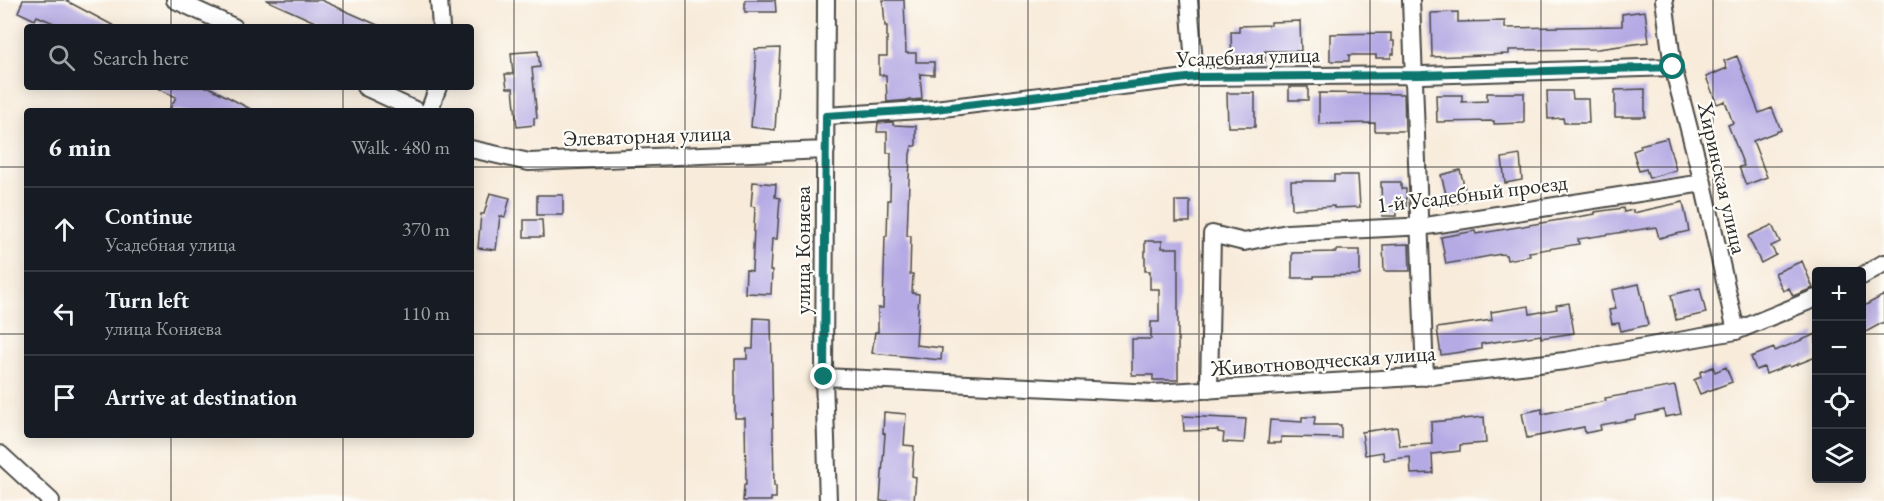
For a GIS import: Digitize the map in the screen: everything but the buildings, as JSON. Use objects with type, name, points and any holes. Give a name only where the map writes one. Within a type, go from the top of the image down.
[{"type":"street","points":[[175,0],[227,24]]},
{"type":"street","points":[[439,0],[441,24]]},
{"type":"street","name":"улица Коняева","points":[[826,0],[824,377],[828,501]]},
{"type":"street","points":[[1189,0],[1195,77]]},
{"type":"street","points":[[1411,0],[1425,376]]},
{"type":"street","name":"Хиринская улица","points":[[1664,0],[1673,67],[1703,183],[1736,331]]},
{"type":"street","name":"Усадебная улица","points":[[826,116],[935,109],[1195,77],[1414,75],[1673,67]]},
{"type":"street","points":[[372,90],[410,108]]},
{"type":"street","points":[[430,108],[437,90]]},
{"type":"street","name":"Элеваторная улица","points":[[474,150],[529,162],[826,150]]},
{"type":"street","name":"1-й Усадебный проезд","points":[[1209,390],[1212,234],[1244,242],[1287,233],[1418,226],[1703,183]]},
{"type":"street","points":[[1866,274],[1884,263]]},
{"type":"street","name":"Животноводческая улица","points":[[824,377],[1154,393],[1425,376],[1565,362],[1736,331],[1812,300]]},
{"type":"street","points":[[0,454],[51,501]]},
{"type":"route","points":[[824,377],[826,116],[935,109],[1195,77],[1422,75],[1673,67]]}]
